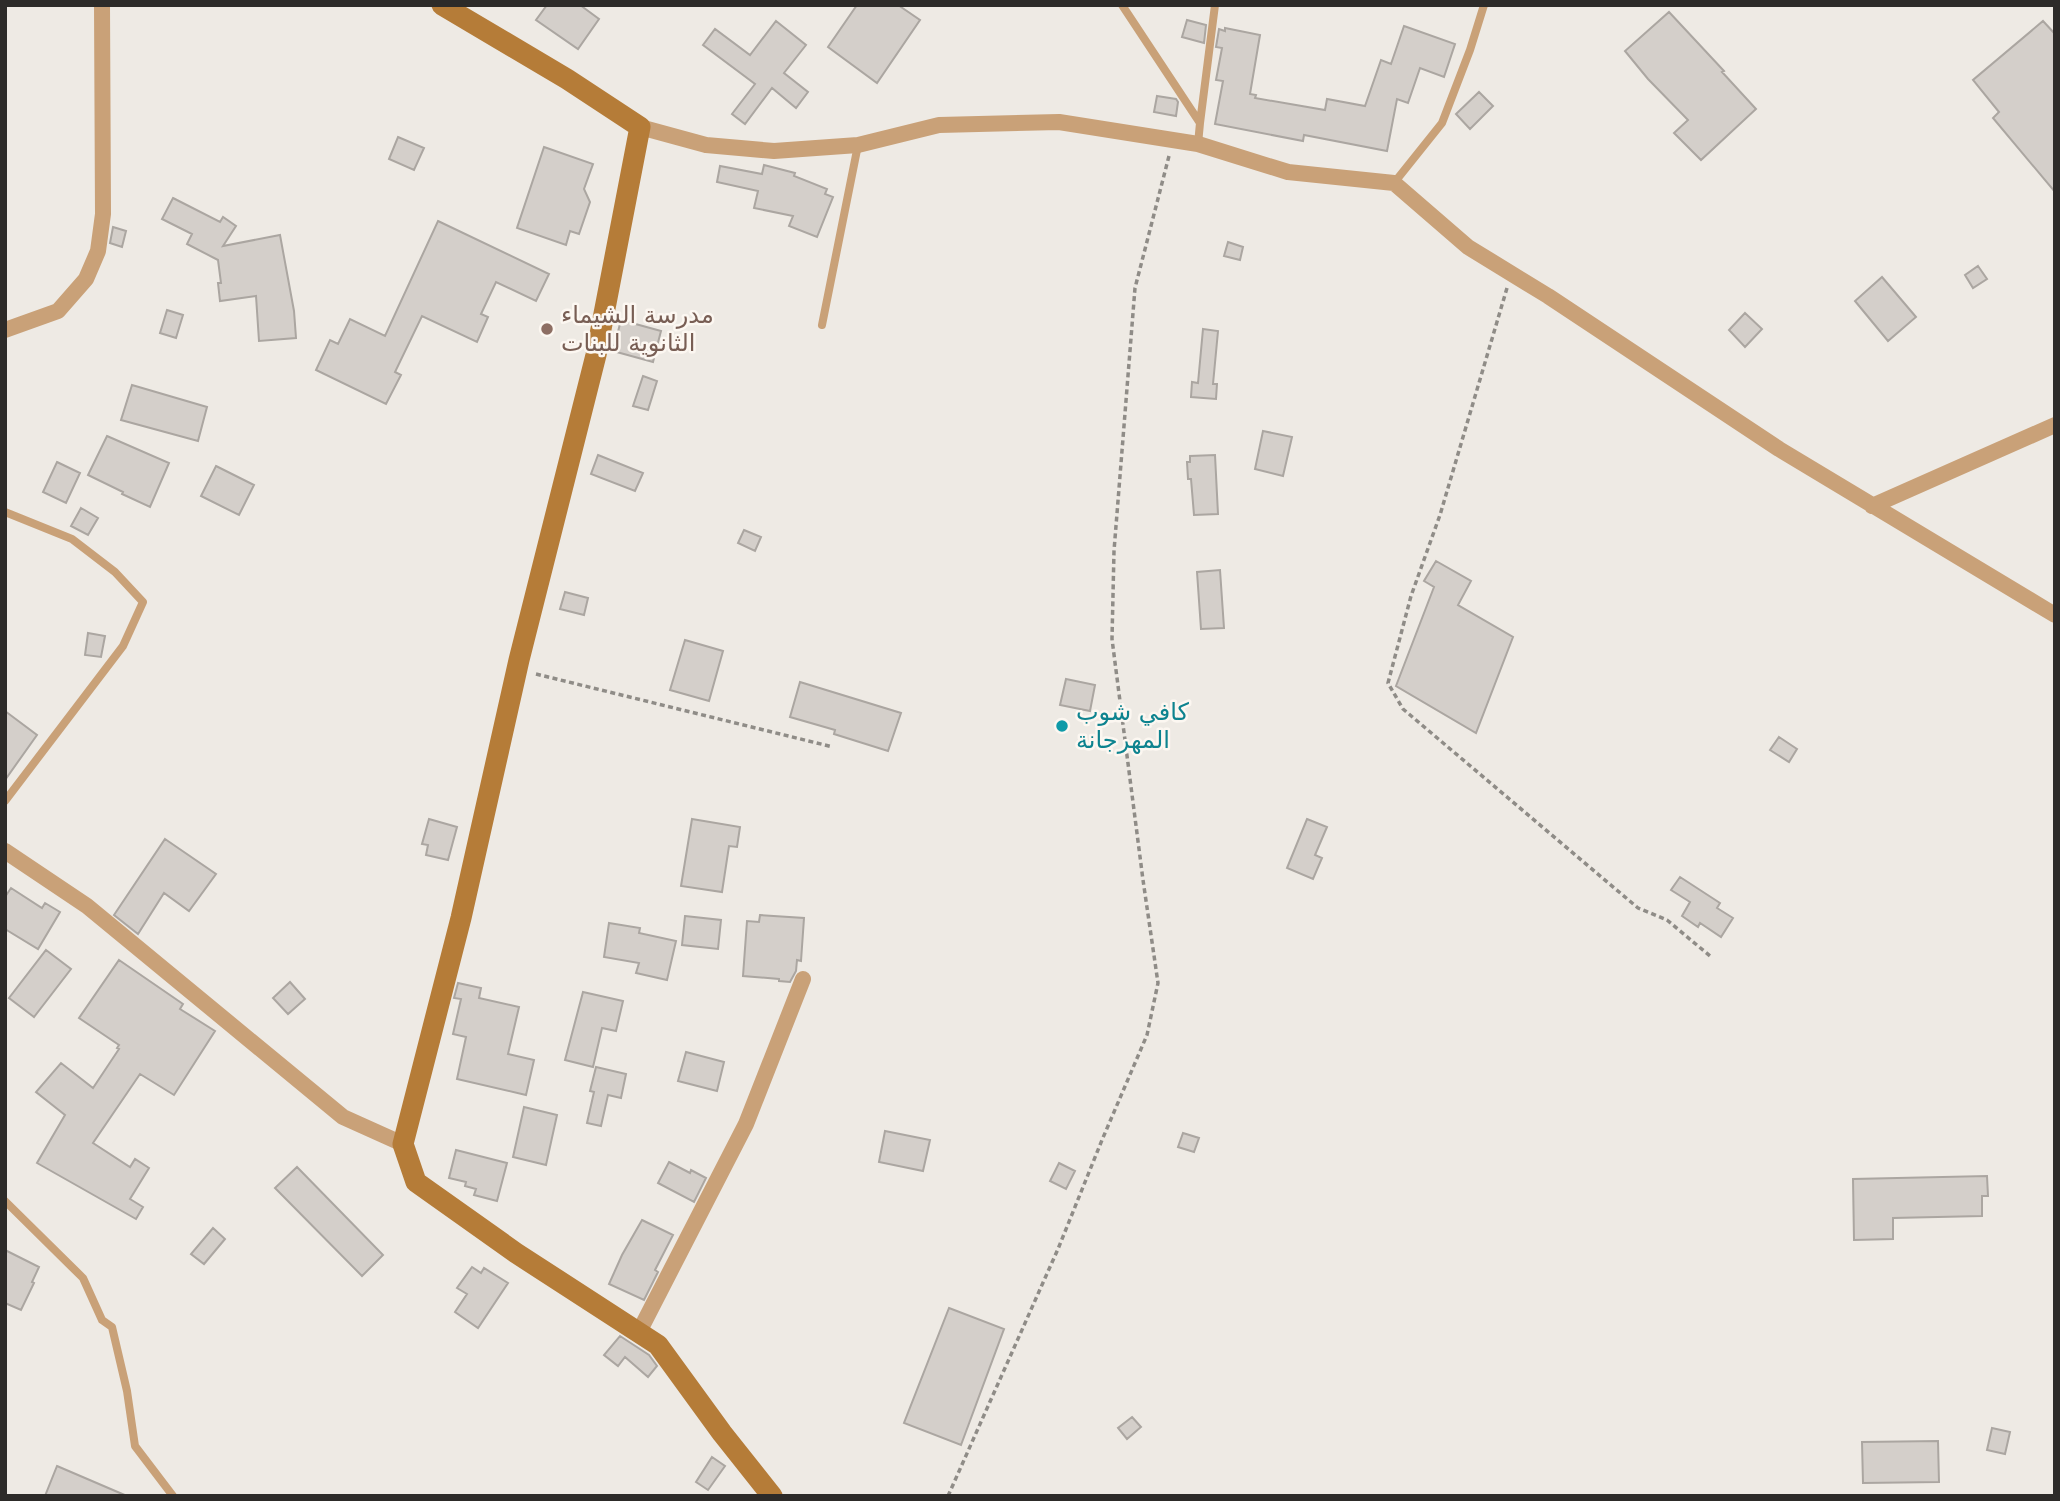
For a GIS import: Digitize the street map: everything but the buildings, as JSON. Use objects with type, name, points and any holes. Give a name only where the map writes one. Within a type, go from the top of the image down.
[{"type":"street","points":[[5,330],[58,311],[86,279],[98,251],[103,214],[102,5]]},
{"type":"street","points":[[442,5],[567,79],[640,127],[706,145],[774,151],[858,145],[939,125],[1059,122],[1198,144],[1288,172],[1394,183],[1468,247],[1559,303],[1779,449],[2055,615]]},
{"type":"street","points":[[640,127],[596,355],[517,669],[461,918],[403,1144],[416,1182],[516,1253],[659,1345],[722,1433],[772,1496]]},
{"type":"street","points":[[1872,506],[2055,425]]},
{"type":"street","points":[[5,851],[87,906],[343,1117],[403,1144]]},
{"type":"street","points":[[639,1332],[746,1124],[803,979]]},
{"type":"lane","points":[[1122,5],[1200,123]]},
{"type":"lane","points":[[1198,144],[1215,5]]},
{"type":"lane","points":[[1394,183],[1442,123],[1484,5]]},
{"type":"lane","points":[[822,325],[858,145]]},
{"type":"lane","points":[[5,512],[72,539],[115,572],[143,602],[123,646],[5,801]]},
{"type":"lane","points":[[5,1201],[83,1278],[103,1320],[112,1327],[127,1391],[135,1446],[173,1496]]},
{"type":"path","points":[[948,1496],[1058,1249],[1147,1035],[1158,983],[1112,639],[1114,551],[1135,288],[1173,139]]},
{"type":"path","points":[[1513,275],[1504,295],[1491,349],[1440,515],[1411,596],[1388,683],[1403,709],[1594,871],[1638,908],[1667,920],[1710,956]]},
{"type":"path","points":[[517,669],[833,747]]},
{"type":"place","name":"مدرسة الشيماء الثانوية للبنات","points":[[547,329]]},
{"type":"place","name":"كافي شوب المهرجانة","points":[[1062,726]]}]
